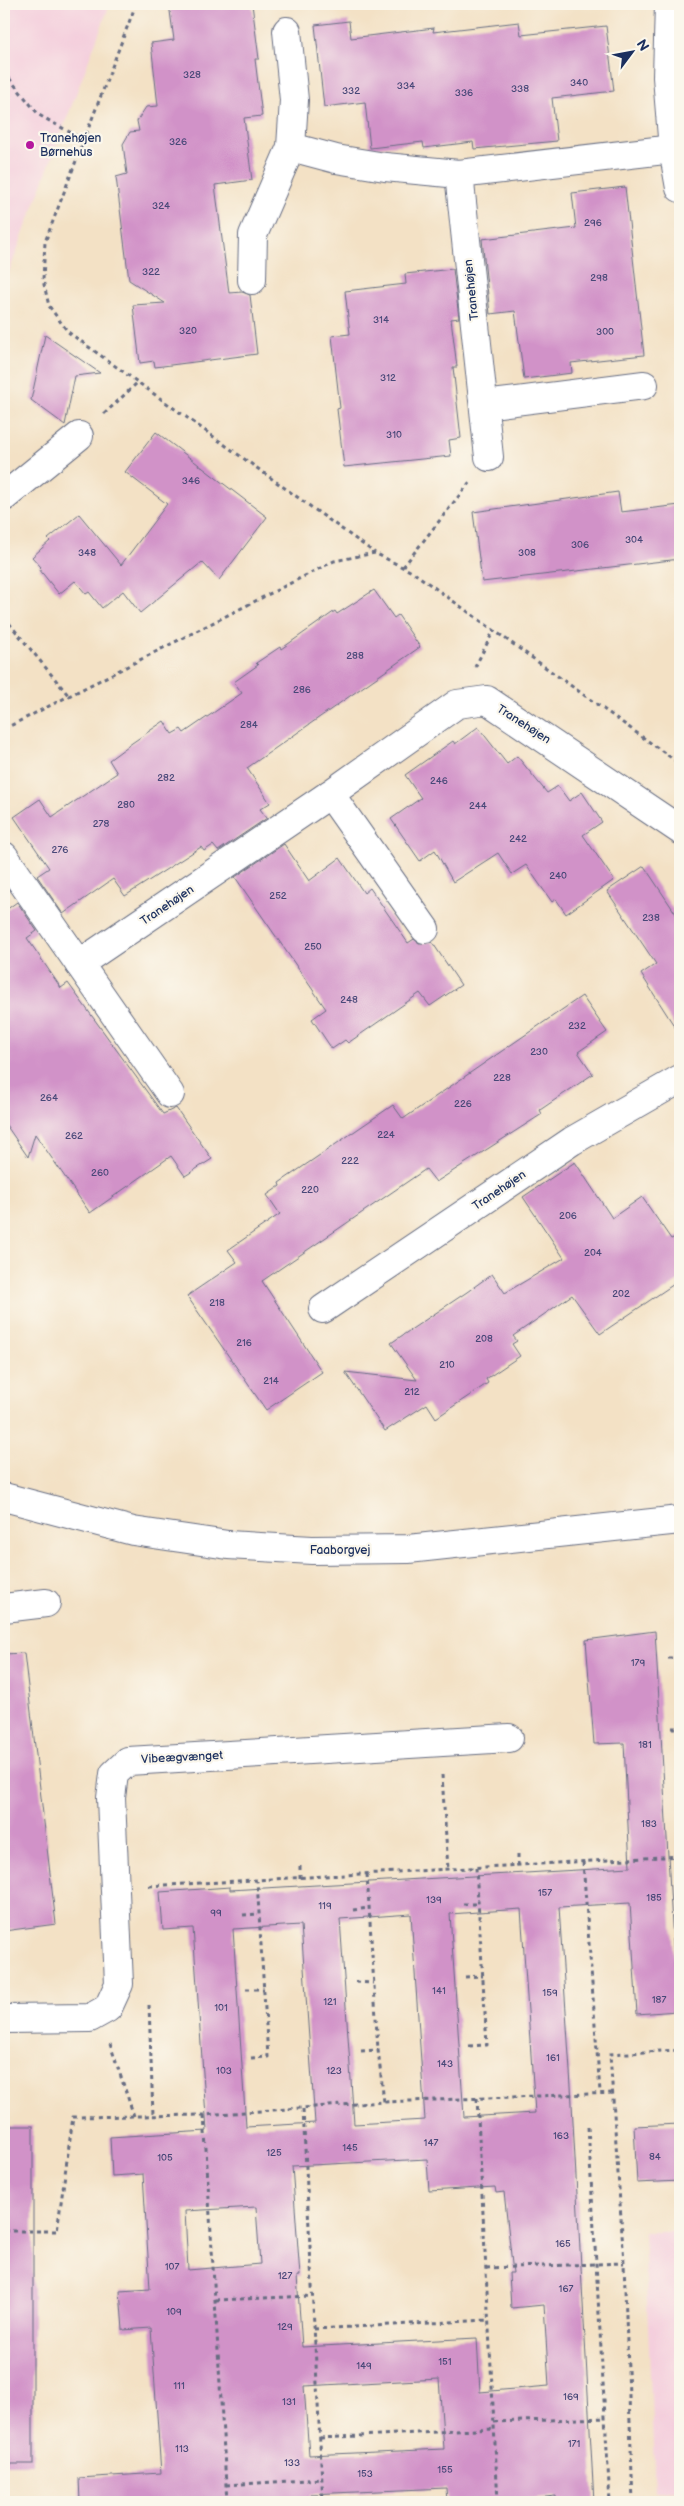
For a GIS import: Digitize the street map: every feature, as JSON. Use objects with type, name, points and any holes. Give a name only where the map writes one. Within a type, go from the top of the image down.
[{"type":"street","points":[[669,4],[667,77],[673,149],[680,188]]},
{"type":"street","points":[[252,280],[253,235],[290,147],[294,100],[287,31]]},
{"type":"street","points":[[290,147],[375,165],[459,174],[673,149]]},
{"type":"street","name":"Tranehøjen","points":[[459,174],[490,457]]},
{"type":"street","points":[[484,405],[644,385]]},
{"type":"street","points":[[4,497],[79,436]]},
{"type":"street","name":"Tranehøjen","points":[[79,964],[330,794],[458,704],[488,700],[676,816]]},
{"type":"street","points":[[330,794],[425,929]]},
{"type":"street","points":[[4,856],[170,1094]]},
{"type":"street","name":"Tranehøjen","points":[[323,1309],[572,1141],[680,1079]]},
{"type":"street","name":"Faaborgvej","points":[[4,1497],[133,1531],[228,1544],[312,1550],[408,1549],[680,1520]]},
{"type":"street","points":[[4,1608],[46,1603]]},
{"type":"street","name":"Vibeægvænget","points":[[100,2012],[108,2008],[119,1984],[111,1798],[114,1774],[128,1760],[295,1752],[509,1738]]},
{"type":"street","points":[[4,2019],[90,2018],[100,2012]]},
{"type":"path","points":[[136,4],[45,242],[43,280],[49,306],[68,332],[138,383],[375,553],[414,572],[680,764]]},
{"type":"path","points":[[4,43],[5,38]]},
{"type":"path","points":[[4,72],[39,115],[84,140]]},
{"type":"path","points":[[79,436],[138,383]]},
{"type":"path","points":[[404,567],[490,457]]},
{"type":"path","points":[[4,729],[334,561],[375,553]]},
{"type":"path","points":[[4,616],[69,696]]},
{"type":"path","points":[[668,1658],[680,1658]]},
{"type":"path","points":[[672,1728],[680,1728]]},
{"type":"path","points":[[440,1742],[448,1869]]},
{"type":"path","points":[[518,1854],[518,1866]]},
{"type":"path","points":[[144,1887],[680,1856]]},
{"type":"path","points":[[583,1862],[600,2092]]},
{"type":"path","points":[[300,1866],[300,1878]]},
{"type":"path","points":[[469,2046],[487,2044],[476,1868]]},
{"type":"path","points":[[367,1874],[373,1983],[384,2102]]},
{"type":"path","points":[[251,2058],[268,2058],[257,1880]]},
{"type":"path","points":[[463,1904],[478,1904]]},
{"type":"path","points":[[353,1910],[369,1908]]},
{"type":"path","points":[[243,1915],[259,1914]]},
{"type":"path","points":[[466,1977],[483,1976]]},
{"type":"path","points":[[356,1982],[373,1983]]},
{"type":"path","points":[[246,1989],[264,1989]]},
{"type":"path","points":[[148,1996],[153,2115]]},
{"type":"path","points":[[100,2012],[134,2116]]},
{"type":"path","points":[[361,2051],[378,2050]]},
{"type":"path","points":[[633,2502],[624,2262],[610,2054],[680,2050]]},
{"type":"path","points":[[4,2231],[57,2231],[74,2117],[204,2115],[384,2102],[600,2092],[614,2093]]},
{"type":"path","points":[[477,2098],[498,2502]]},
{"type":"path","points":[[303,2109],[323,2502]]},
{"type":"path","points":[[204,2115],[227,2502]]},
{"type":"path","points":[[588,2127],[610,2502]]},
{"type":"path","points":[[486,2268],[624,2262]]},
{"type":"path","points":[[216,2300],[312,2296]]},
{"type":"path","points":[[314,2329],[489,2320]]},
{"type":"path","points":[[494,2422],[606,2418]]},
{"type":"path","points":[[320,2438],[494,2429]]},
{"type":"path","points":[[226,2485],[322,2478]]},
{"type":"shaded area","name":"Tranehøjen Børnehus","points":[[4,4],[110,4],[4,285]]},
{"type":"shaded area","points":[[644,2232],[680,2232],[680,2489],[655,2492]]},
{"type":"building","points":[[169,4],[252,4],[259,59],[255,59],[262,116],[244,118],[252,180],[215,185],[229,293],[242,292],[250,295],[257,354],[155,367],[154,361],[140,363],[133,305],[165,303],[129,280],[116,177],[127,174],[123,144],[130,132],[139,131],[137,121],[146,107],[158,106],[151,43],[174,40]]},
{"type":"building","points":[[349,21],[351,38],[434,28],[433,32],[519,22],[521,35],[606,26],[614,91],[552,98],[557,141],[474,149],[473,142],[424,148],[423,142],[370,148],[365,102],[324,107],[315,25]]},
{"type":"building","points":[[625,187],[644,355],[571,363],[572,373],[524,379],[515,311],[490,314],[482,239],[576,228],[572,193]]},
{"type":"building","points":[[453,269],[459,318],[451,319],[457,367],[453,367],[461,438],[449,440],[451,456],[344,467],[337,409],[340,408],[332,336],[350,334],[345,291],[406,284],[405,274]]},
{"type":"building","points":[[45,335],[100,373],[75,376],[65,425],[31,400]]},
{"type":"building","points":[[156,432],[267,517],[219,580],[202,562],[140,613],[123,591],[102,608],[89,592],[86,594],[75,581],[59,594],[32,557],[50,541],[48,539],[79,514],[121,565],[167,504],[125,472]]},
{"type":"building","points":[[618,492],[621,512],[680,505],[680,559],[482,582],[473,512]]},
{"type":"building","points":[[374,590],[394,618],[398,615],[420,647],[247,768],[270,803],[260,809],[267,818],[218,851],[213,845],[204,851],[201,847],[125,896],[113,879],[63,914],[37,876],[49,868],[14,817],[40,799],[52,817],[117,773],[109,760],[132,743],[164,721],[172,734],[181,729],[184,733],[242,693],[234,682],[258,665],[256,663],[280,647],[281,649],[335,611],[337,614]]},
{"type":"building","points":[[478,727],[507,764],[517,756],[547,793],[558,786],[569,801],[582,792],[602,822],[583,835],[614,880],[566,914],[556,899],[552,902],[526,865],[512,874],[498,853],[453,882],[435,850],[420,861],[391,819],[421,798],[405,775],[453,741],[455,744]]},
{"type":"building","points":[[284,844],[309,881],[340,858],[364,893],[370,888],[408,943],[414,939],[419,943],[432,942],[461,985],[430,1006],[420,993],[348,1043],[345,1040],[332,1049],[312,1019],[326,1009],[235,877]]},
{"type":"building","points":[[644,866],[680,920],[680,1035],[641,974],[656,964],[607,891]]},
{"type":"building","points":[[17,902],[37,931],[27,938],[61,988],[68,983],[163,1114],[176,1108],[212,1159],[185,1176],[171,1156],[90,1213],[35,1134],[28,1157],[4,1122],[4,906],[6,910]]},
{"type":"building","points":[[582,996],[607,1032],[578,1052],[593,1074],[540,1110],[542,1114],[436,1182],[426,1169],[262,1281],[322,1372],[266,1410],[187,1296],[237,1262],[228,1250],[280,1214],[267,1195],[280,1186],[279,1183],[393,1105],[403,1119]]},
{"type":"building","points":[[575,1162],[612,1218],[642,1197],[671,1239],[680,1235],[680,1280],[600,1334],[572,1295],[513,1336],[517,1341],[512,1344],[520,1356],[486,1379],[488,1383],[436,1418],[427,1404],[385,1431],[345,1372],[417,1380],[391,1343],[492,1274],[505,1293],[564,1258],[523,1197]]},
{"type":"building","points":[[655,1631],[677,2011],[637,2014],[630,1903],[559,1907],[594,2502],[556,2502],[556,2496],[495,2502],[447,2502],[446,2488],[311,2494],[311,2502],[80,2502],[79,2478],[161,2473],[151,2328],[123,2330],[120,2291],[150,2289],[143,2174],[112,2176],[110,2137],[207,2131],[193,1928],[163,1930],[160,1892],[230,1887],[230,1890],[630,1867],[624,1743],[594,1744],[586,1640]],"holes":[[[521,1909],[535,2113],[464,2117],[450,1914]],[[411,1914],[425,2120],[354,2124],[340,1919]],[[301,1925],[315,2123],[246,2127],[233,1929]],[[427,2159],[429,2191],[495,2187],[496,2193],[504,2192],[513,2273],[509,2273],[511,2308],[544,2305],[549,2386],[480,2392],[477,2338],[302,2347],[297,2276],[300,2276],[292,2166]],[[256,2207],[260,2264],[188,2270],[185,2211]],[[439,2379],[444,2449],[309,2455],[304,2386]]]},
{"type":"building","points":[[24,1653],[56,1924],[4,1931],[4,1654]]},
{"type":"building","points":[[680,2124],[680,2181],[637,2183],[634,2126]]},
{"type":"building","points":[[4,2126],[33,2126],[33,2464],[4,2464]]},
{"type":"place","name":"Tranehøjen Børnehus","points":[[30,145]]}]
